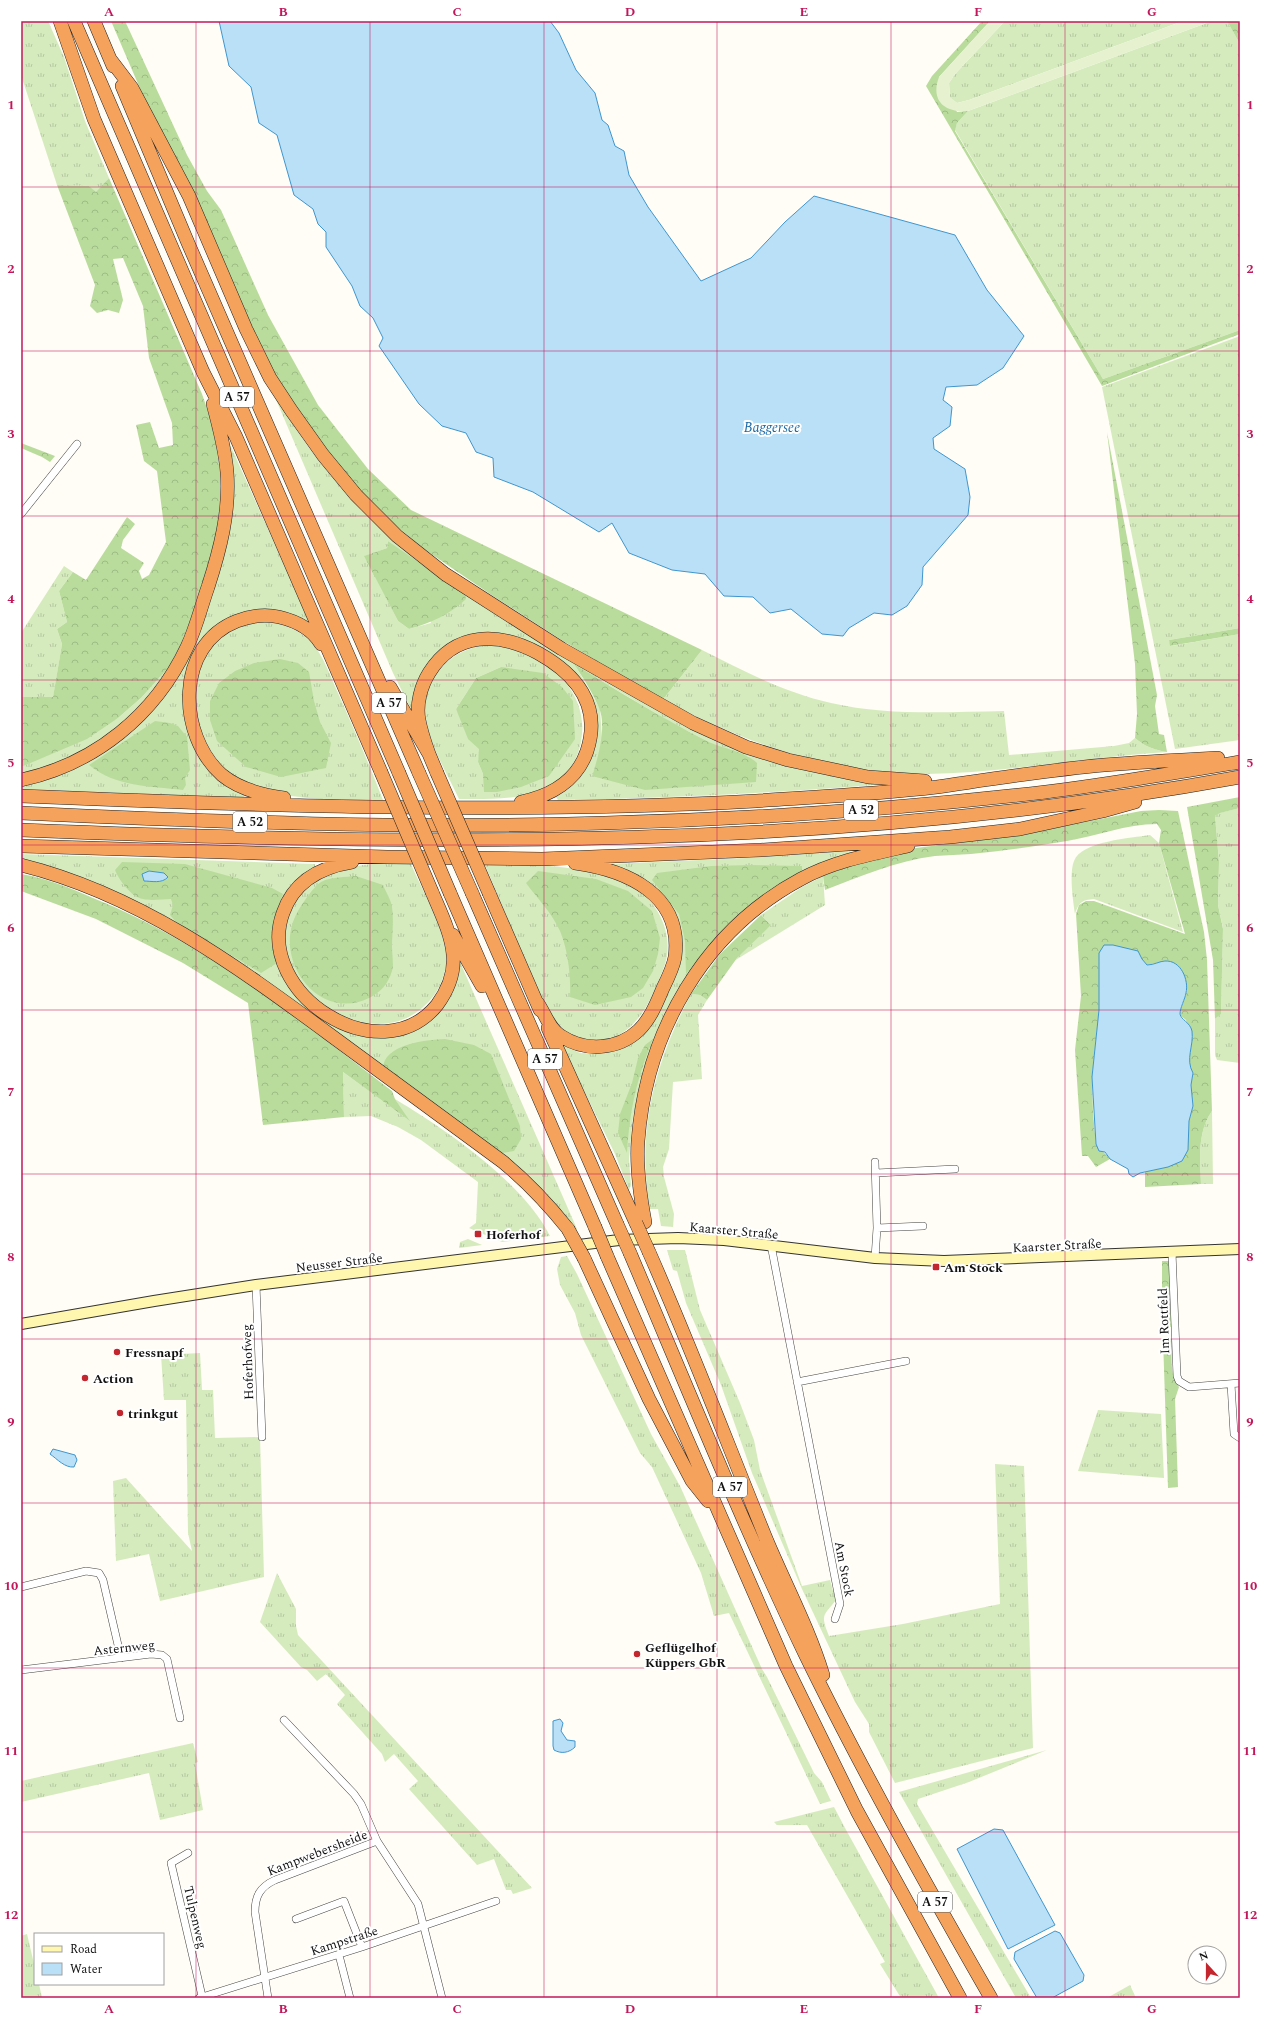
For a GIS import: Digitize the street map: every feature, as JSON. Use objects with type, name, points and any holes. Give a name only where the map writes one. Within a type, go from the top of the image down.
[{"type":"highway","points":[[60,21],[94,120],[203,372],[236,437],[432,892],[450,941],[454,969],[442,999],[432,1010],[419,1020],[404,1027],[389,1031],[362,1030],[332,1019],[304,996],[284,965],[279,948],[278,932],[286,904],[294,890],[304,880],[316,872],[346,863],[387,857]]},
{"type":"highway","name":"A 57","points":[[74,21],[607,1256],[786,1666],[857,1811],[960,1998]]},
{"type":"highway","name":"A 57","points":[[94,21],[191,250],[617,1224],[737,1504],[804,1651],[836,1717],[881,1804],[991,1998]]},
{"type":"highway","points":[[110,59],[132,88],[189,196],[246,329],[270,378],[323,455],[356,495],[397,536],[445,574],[562,649],[693,723],[746,747],[788,760],[868,777],[912,780],[977,780]]},
{"type":"highway","points":[[21,780],[39,776],[81,760],[122,732],[143,712],[161,690],[187,646],[218,557],[224,531],[227,505],[227,473],[223,444],[203,372]]},
{"type":"highway","points":[[323,805],[271,796],[250,790],[234,783],[222,775],[210,762],[200,747],[195,734],[191,718],[191,678],[198,655],[216,633],[228,624],[244,618],[258,616],[273,616],[288,619],[310,632],[319,642],[340,677]]},
{"type":"highway","points":[[359,633],[429,754]]},
{"type":"highway","points":[[496,807],[530,800],[552,793],[569,780],[584,759],[591,736],[589,710],[579,686],[562,667],[522,645],[508,640],[481,639],[465,643],[452,650],[435,665],[426,677],[421,691],[418,719],[429,754],[536,1002],[641,1222],[768,1543],[814,1644],[836,1717]]},
{"type":"highway","points":[[21,796],[200,803],[496,807],[755,801],[937,787],[977,780],[1103,765],[1240,757]]},
{"type":"highway","name":"A 52","points":[[21,813],[197,821],[478,825],[602,823],[749,817],[906,806],[1039,792],[1142,778],[1240,762]]},
{"type":"highway","name":"A 52","points":[[21,830],[199,837],[376,840],[608,839],[760,833],[911,822],[1046,808],[1240,777]]},
{"type":"highway","points":[[21,846],[387,857],[542,859],[761,850],[950,837],[1020,829],[1103,811],[1185,787]]},
{"type":"highway","points":[[641,1222],[638,1142],[648,1079],[666,1024],[695,974],[723,940],[754,910],[802,878],[823,869],[869,855],[950,837]]},
{"type":"highway","points":[[536,1002],[551,1026],[559,1035],[571,1042],[585,1046],[600,1047],[615,1044],[628,1038],[648,1019],[671,972],[675,957],[675,940],[671,920],[662,905],[652,893],[639,882],[603,868],[542,859]]},
{"type":"highway","points":[[21,865],[71,881],[122,901],[180,931],[219,955],[263,985],[503,1162],[532,1188],[568,1229],[584,1258],[649,1399],[688,1475],[718,1512]]},
{"type":"highway","points":[[440,911],[515,1043]]},
{"type":"main road","name":"Kaarster Straße","points":[[663,1238],[724,1240],[875,1258],[944,1261],[986,1261],[1240,1249]]},
{"type":"main road","name":"Neusser Straße","points":[[21,1324],[154,1301],[256,1286],[560,1246],[619,1240],[663,1238]]},
{"type":"street","points":[[21,514],[77,444]]},
{"type":"street","points":[[875,1162],[877,1228],[875,1258]]},
{"type":"street","points":[[876,1173],[955,1169]]},
{"type":"street","points":[[877,1228],[923,1226]]},
{"type":"street","name":"Am Stock","points":[[771,1245],[840,1604],[836,1619]]},
{"type":"street","name":"Im Rottfeld","points":[[1172,1252],[1177,1376],[1179,1381],[1185,1386],[1231,1384]]},
{"type":"street","name":"Hoferhofweg","points":[[256,1286],[262,1437]]},
{"type":"street","points":[[797,1382],[906,1361]]},
{"type":"street","points":[[1240,1383],[1231,1384],[1234,1434],[1240,1438]]},
{"type":"street","points":[[21,1587],[86,1571],[99,1573],[103,1580],[121,1658]]},
{"type":"street","name":"Asternweg","points":[[21,1670],[157,1654],[167,1659],[180,1718]]},
{"type":"street","name":"Kampwebersheide","points":[[284,1720],[354,1794],[361,1804],[377,1841],[414,1894],[425,1926],[442,1998]]},
{"type":"street","name":"Kampwebersheide","points":[[268,1998],[255,1902],[264,1885],[377,1841]]},
{"type":"street","name":"Tulpenweg","points":[[188,1853],[171,1863],[201,1997]]},
{"type":"street","points":[[296,1919],[344,1901],[362,1947]]},
{"type":"street","name":"Kampstraße","points":[[201,1997],[339,1955],[496,1901]]},
{"type":"street","points":[[339,1955],[350,1998]]},
{"type":"green space","points":[[21,21],[48,21],[64,57],[85,121],[109,178],[96,193],[89,186],[57,185],[21,75]]},
{"type":"green space","points":[[111,21],[125,21],[187,155],[207,191],[221,210],[268,315],[318,405],[368,469],[411,510],[702,650],[665,697],[661,699],[563,641],[421,547],[392,522],[335,464],[272,371],[148,107]]},
{"type":"green space","points":[[982,21],[990,21],[939,77],[957,112],[968,111],[957,123],[955,131],[1103,379],[1240,330],[1240,334],[1102,386],[926,86],[932,76]]},
{"type":"green space","points":[[990,21],[1005,21],[955,74],[949,83],[950,97],[957,103],[969,100],[1183,21],[1212,21],[968,111],[952,110],[942,104],[938,99],[936,93],[939,77]]},
{"type":"green space","points":[[1005,21],[1183,21],[969,100],[957,103],[950,98],[949,83],[955,74]]},
{"type":"green space","points":[[1212,21],[1227,21],[1240,44],[1240,330],[1103,379],[955,130],[957,123],[968,111]]},
{"type":"green space","points":[[1227,21],[1240,21],[1240,44]]},
{"type":"green space","points":[[109,178],[202,394],[211,420],[220,472],[220,501],[217,530],[191,619],[180,646],[169,667],[141,698],[118,718],[87,739],[21,767],[21,697],[53,697],[62,644],[57,629],[67,622],[59,591],[73,572],[86,580],[127,517],[135,524],[123,540],[121,548],[144,563],[139,571],[142,579],[149,575],[166,542],[157,471],[144,461],[136,425],[150,422],[159,448],[173,445],[172,423],[149,358],[143,306],[123,258],[113,259],[123,300],[119,313],[108,310],[97,313],[90,306],[95,285],[57,185],[89,186],[96,192]]},
{"type":"green space","points":[[1240,336],[1240,628],[1169,640],[1171,646],[1240,634],[1240,740],[1175,749],[1102,387]]},
{"type":"green space","points":[[274,395],[306,443],[335,480],[396,539],[692,727],[886,784],[722,795],[558,800],[556,797],[566,791],[579,778],[591,757],[596,736],[572,670],[478,634],[418,682],[411,709],[393,673]],"holes":[[[388,541],[413,560],[431,623],[409,629],[398,621],[365,556],[387,548]],[[575,665],[667,720],[720,748],[750,757],[592,776],[599,757],[602,738],[600,709]]]},
{"type":"green space","points":[[1107,432],[1157,695],[1155,706],[1159,734],[1164,735],[1167,752],[1150,747],[1135,738],[1137,714],[1135,664]]},
{"type":"green space","points":[[228,440],[311,625],[293,615],[216,626],[205,635],[197,647],[189,664],[202,760],[216,776],[245,794],[243,798],[21,789],[21,785],[38,781],[151,708],[215,579]]},
{"type":"green space","points":[[21,443],[55,456],[50,462],[21,448]]},
{"type":"green space","points":[[388,541],[465,594],[466,599],[446,614],[417,627],[409,629],[398,621],[364,556],[387,548]]},
{"type":"green space","points":[[64,566],[73,572],[59,591],[67,622],[57,629],[62,644],[53,698],[21,697],[21,633]]},
{"type":"green space","points":[[258,622],[280,624],[293,629],[305,637],[316,648],[329,673],[383,800],[308,798],[271,792],[238,778],[222,766],[210,750],[202,732],[197,712],[196,692],[199,672],[207,654],[220,638],[238,627]]},
{"type":"green space","points":[[1240,628],[1240,634],[1170,646],[1169,640]]},
{"type":"green space","points":[[490,644],[511,648],[523,651],[536,657],[559,675],[576,698],[582,726],[581,741],[578,752],[573,763],[562,778],[546,788],[534,793],[510,798],[459,799],[436,751],[430,734],[426,717],[426,701],[430,684],[445,663],[469,649]],"holes":[[[501,667],[483,774],[478,762],[480,749],[456,709],[476,678]]]},
{"type":"green space","points":[[702,650],[781,687],[814,699],[831,703],[896,712],[1004,711],[1009,755],[1114,746],[1129,743],[1135,738],[1150,747],[1167,752],[1106,757],[986,771],[926,774],[891,773],[856,769],[822,762],[756,742],[692,715],[661,699],[665,697]]},
{"type":"green space","points":[[280,659],[298,663],[309,672],[314,701],[320,722],[331,743],[326,768],[281,777],[246,767],[217,741],[210,720],[210,701],[219,683],[235,671],[254,663]]},
{"type":"green space","points":[[574,664],[690,732],[713,744],[740,753],[752,759],[757,763],[756,782],[645,790],[592,776],[601,742],[601,715],[594,697]]},
{"type":"green space","points":[[169,667],[147,697],[134,711],[121,724],[92,746],[59,762],[21,774],[21,767],[118,718],[141,698]]},
{"type":"green space","points":[[501,667],[543,673],[562,687],[573,701],[575,739],[549,776],[521,787],[497,792],[484,792],[483,774],[478,762],[479,749],[468,739],[456,709],[476,678]]},
{"type":"green space","points":[[155,721],[170,723],[178,726],[187,737],[190,770],[185,778],[186,785],[183,790],[122,782],[110,778],[89,765]]},
{"type":"green space","points":[[1240,797],[1240,808],[1220,813],[1215,816],[1219,862],[1218,905],[1223,929],[1221,1014],[1215,1019],[1213,960],[1187,807]]},
{"type":"green space","points":[[1240,808],[1240,1063],[1217,1060],[1215,1055],[1215,1019],[1221,1014],[1223,928],[1218,905],[1219,862],[1215,816],[1219,813]]},
{"type":"green space","points":[[1141,811],[1178,811],[1204,932],[1207,960],[1212,1111],[1207,1119],[1200,1146],[1201,1184],[1145,1187],[1145,1172],[1152,1170],[1188,1135],[1189,1121],[1193,1106],[1191,1085],[1193,1073],[1189,1067],[1189,1055],[1192,1042],[1186,1020],[1181,1016],[1180,1012],[1187,991],[1166,961],[1147,965],[1142,959],[1099,953],[1099,1010],[1092,1077],[1093,1113],[1096,1144],[1110,1159],[1096,1167],[1088,1156],[1082,1156],[1075,1050],[1081,996],[1076,914],[1079,905],[1086,901],[1094,901],[1185,934],[1159,843],[1161,830],[1157,824],[1134,826],[1078,839],[1031,847],[921,858],[906,861],[852,879],[825,890],[823,876],[852,865],[916,848],[1024,834]]},
{"type":"green space","points":[[1150,835],[1159,843],[1183,932],[1094,899],[1082,902],[1075,914],[1072,873],[1074,861],[1079,854],[1096,845],[1120,839]]},
{"type":"green space","points":[[850,851],[851,854],[729,928],[648,1057],[633,1117],[629,1159],[631,1185],[629,1190],[615,1154],[561,1044],[580,1053],[602,1054],[621,1048],[649,1027],[679,935],[637,878],[610,864],[746,858]]},
{"type":"green space","points":[[21,854],[315,864],[316,868],[280,907],[284,977],[349,1031],[424,1022],[460,962],[577,1229],[574,1231],[547,1196],[221,952],[21,861]]},
{"type":"green space","points":[[122,862],[185,864],[272,888],[283,894],[279,903],[273,936],[277,963],[261,973],[176,922],[170,915],[173,905],[171,899],[146,900],[134,895],[122,883],[115,870]]},
{"type":"green space","points":[[371,864],[411,864],[437,920],[446,954],[446,965],[443,978],[431,999],[407,1018],[380,1024],[352,1019],[326,1006],[304,986],[290,962],[285,936],[292,909],[306,889],[325,876],[335,872],[347,868]]},
{"type":"green space","points":[[485,865],[541,865],[600,874],[617,879],[633,887],[650,901],[657,910],[666,931],[667,953],[665,964],[647,1006],[632,1025],[613,1037],[602,1040],[589,1040],[568,1033],[557,1024],[544,1002]]},
{"type":"green space","points":[[711,866],[802,866],[802,872],[742,913],[719,934],[686,974],[685,941],[679,914],[652,880],[657,873]]},
{"type":"green space","points":[[538,871],[596,879],[628,891],[652,911],[660,938],[658,954],[653,971],[643,988],[631,997],[595,1005],[570,997],[568,964],[563,938],[557,924],[549,912],[526,883]]},
{"type":"green space","points":[[21,874],[40,878],[67,887],[134,916],[211,959],[285,1010],[392,1091],[395,1099],[410,1121],[343,1072],[344,1117],[263,1125],[248,1003],[183,963],[96,919],[21,891]]},
{"type":"green space","points":[[356,876],[383,885],[390,899],[393,917],[393,969],[386,984],[373,996],[350,1003],[333,1002],[317,994],[304,982],[295,966],[290,948],[291,930],[298,911],[308,895],[318,884],[329,879]]},
{"type":"green space","points":[[823,876],[825,905],[734,961],[759,935],[771,925],[761,915],[802,887]]},
{"type":"green space","points":[[761,915],[771,925],[737,958],[707,1000],[700,995],[691,994],[720,954]]},
{"type":"green space","points":[[691,994],[700,995],[707,1000],[698,1015],[702,1079],[673,1082],[669,1149],[663,1167],[664,1177],[674,1214],[673,1227],[661,1226],[658,1209],[650,1209],[646,1180],[645,1152],[647,1125],[652,1098],[667,1045]]},
{"type":"green space","points":[[445,1039],[474,1045],[491,1054],[520,1126],[521,1139],[514,1151],[502,1153],[471,1133],[383,1069],[385,1061],[390,1054],[398,1049],[417,1042]]},
{"type":"green space","points":[[653,1039],[642,1068],[635,1095],[627,1153],[618,1133],[620,1114],[632,1083],[638,1058],[645,1045]]},
{"type":"green space","points":[[343,1072],[409,1120],[395,1099],[437,1125],[481,1158],[521,1196],[538,1216],[550,1236],[502,1242],[469,1228],[476,1223],[478,1182],[421,1140],[398,1127],[371,1116],[344,1117]]},
{"type":"green space","points":[[1212,1111],[1213,1184],[1201,1184],[1200,1146],[1207,1119]]},
{"type":"green space","points":[[468,1239],[482,1245],[459,1248],[460,1242]]},
{"type":"green space","points":[[667,1250],[685,1250],[700,1310],[740,1403],[754,1440],[760,1470],[802,1586],[830,1580],[833,1591],[836,1590],[838,1597],[827,1611],[824,1618],[829,1636],[903,1624],[1000,1604],[995,1464],[1024,1466],[1033,1748],[895,1783],[869,1732],[869,1724],[855,1702],[802,1589],[752,1473],[721,1385],[686,1303],[677,1271],[673,1270]]},
{"type":"green space","points":[[567,1256],[577,1274],[651,1434],[680,1486],[762,1669],[814,1773],[822,1782],[831,1801],[820,1804],[729,1613],[714,1616],[701,1573],[652,1467],[640,1453],[581,1335],[575,1313],[560,1285],[557,1269],[561,1257]]},
{"type":"green space","points":[[1162,1261],[1169,1261],[1171,1327],[1162,1327]]},
{"type":"green space","points":[[1163,1339],[1172,1339],[1172,1371],[1179,1387],[1175,1399],[1178,1487],[1168,1488]]},
{"type":"green space","points":[[200,1353],[202,1390],[213,1390],[215,1438],[260,1437],[264,1577],[160,1601],[149,1554],[116,1561],[113,1481],[126,1478],[192,1551],[188,1533],[186,1400],[164,1400],[161,1355]]},
{"type":"green space","points":[[1098,1410],[1161,1414],[1164,1478],[1078,1471]]},
{"type":"green space","points":[[277,1573],[296,1609],[296,1626],[298,1635],[532,1888],[513,1894],[511,1890],[506,1890],[494,1859],[477,1865],[409,1789],[418,1781],[394,1754],[385,1762],[382,1754],[337,1704],[345,1695],[326,1674],[317,1681],[307,1670],[301,1667],[260,1622]]},
{"type":"green space","points":[[193,1743],[198,1762],[195,1763],[203,1810],[160,1820],[149,1773],[21,1802],[21,1781]]},
{"type":"green space","points":[[1047,1750],[969,1782],[918,1799],[917,1804],[1031,1998],[1016,1998],[899,1792]]},
{"type":"green space","points":[[834,1807],[939,1998],[901,1998],[880,1964],[885,1962],[807,1825],[777,1825],[774,1822]]},
{"type":"green space","points":[[27,1934],[34,1964],[34,1985],[39,1985],[42,1998],[23,1998],[21,1992],[21,1936]]},
{"type":"green space","points":[[1130,1985],[1136,1998],[1107,1998]]},
{"type":"water","name":"Baggersee","points":[[219,21],[550,21],[559,33],[576,70],[595,93],[602,120],[608,125],[615,146],[624,151],[629,175],[648,207],[701,281],[751,258],[785,222],[814,196],[955,235],[987,290],[1024,336],[1003,368],[977,385],[946,387],[943,400],[952,407],[950,426],[933,438],[934,449],[965,469],[970,497],[968,515],[923,567],[922,585],[907,606],[892,615],[874,613],[849,628],[843,636],[822,634],[791,609],[770,613],[753,597],[724,596],[705,574],[672,570],[629,553],[612,523],[599,532],[533,492],[494,477],[493,458],[476,452],[466,433],[442,426],[419,404],[379,346],[383,338],[373,318],[360,306],[352,286],[326,247],[326,232],[318,224],[313,209],[294,195],[277,135],[259,123],[251,87],[229,66]]},
{"type":"water","points":[[149,871],[164,873],[168,877],[163,881],[144,881],[142,874]]},
{"type":"water","points":[[1104,945],[1113,945],[1138,951],[1147,965],[1165,961],[1175,964],[1183,972],[1187,988],[1180,1014],[1192,1031],[1190,1063],[1193,1073],[1191,1085],[1193,1106],[1189,1121],[1188,1150],[1182,1161],[1168,1167],[1140,1173],[1133,1177],[1129,1174],[1128,1169],[1110,1159],[1105,1152],[1099,1151],[1096,1144],[1092,1077],[1099,1010],[1099,953]]},
{"type":"water","points":[[53,1449],[75,1455],[77,1460],[74,1467],[64,1465],[58,1461],[50,1454]]},
{"type":"water","points":[[560,1719],[563,1723],[561,1731],[567,1740],[575,1741],[575,1747],[570,1751],[559,1752],[554,1750],[553,1721]]},
{"type":"water","points":[[994,1829],[1003,1830],[1055,1925],[1008,1949],[957,1849]]},
{"type":"water","points":[[1055,1931],[1060,1933],[1084,1975],[1083,1981],[1052,1998],[1037,1998],[1014,1959],[1015,1952]]},
{"type":"place","name":"Hoferhof","points":[[478,1234]]},
{"type":"place","name":"Am Stock","points":[[936,1267]]},
{"type":"place","name":"Fressnapf","points":[[117,1352]]},
{"type":"place","name":"Action","points":[[85,1378]]},
{"type":"place","name":"trinkgut","points":[[120,1413]]},
{"type":"place","name":"Geflügelhof Küppers GbR","points":[[637,1654]]}]
